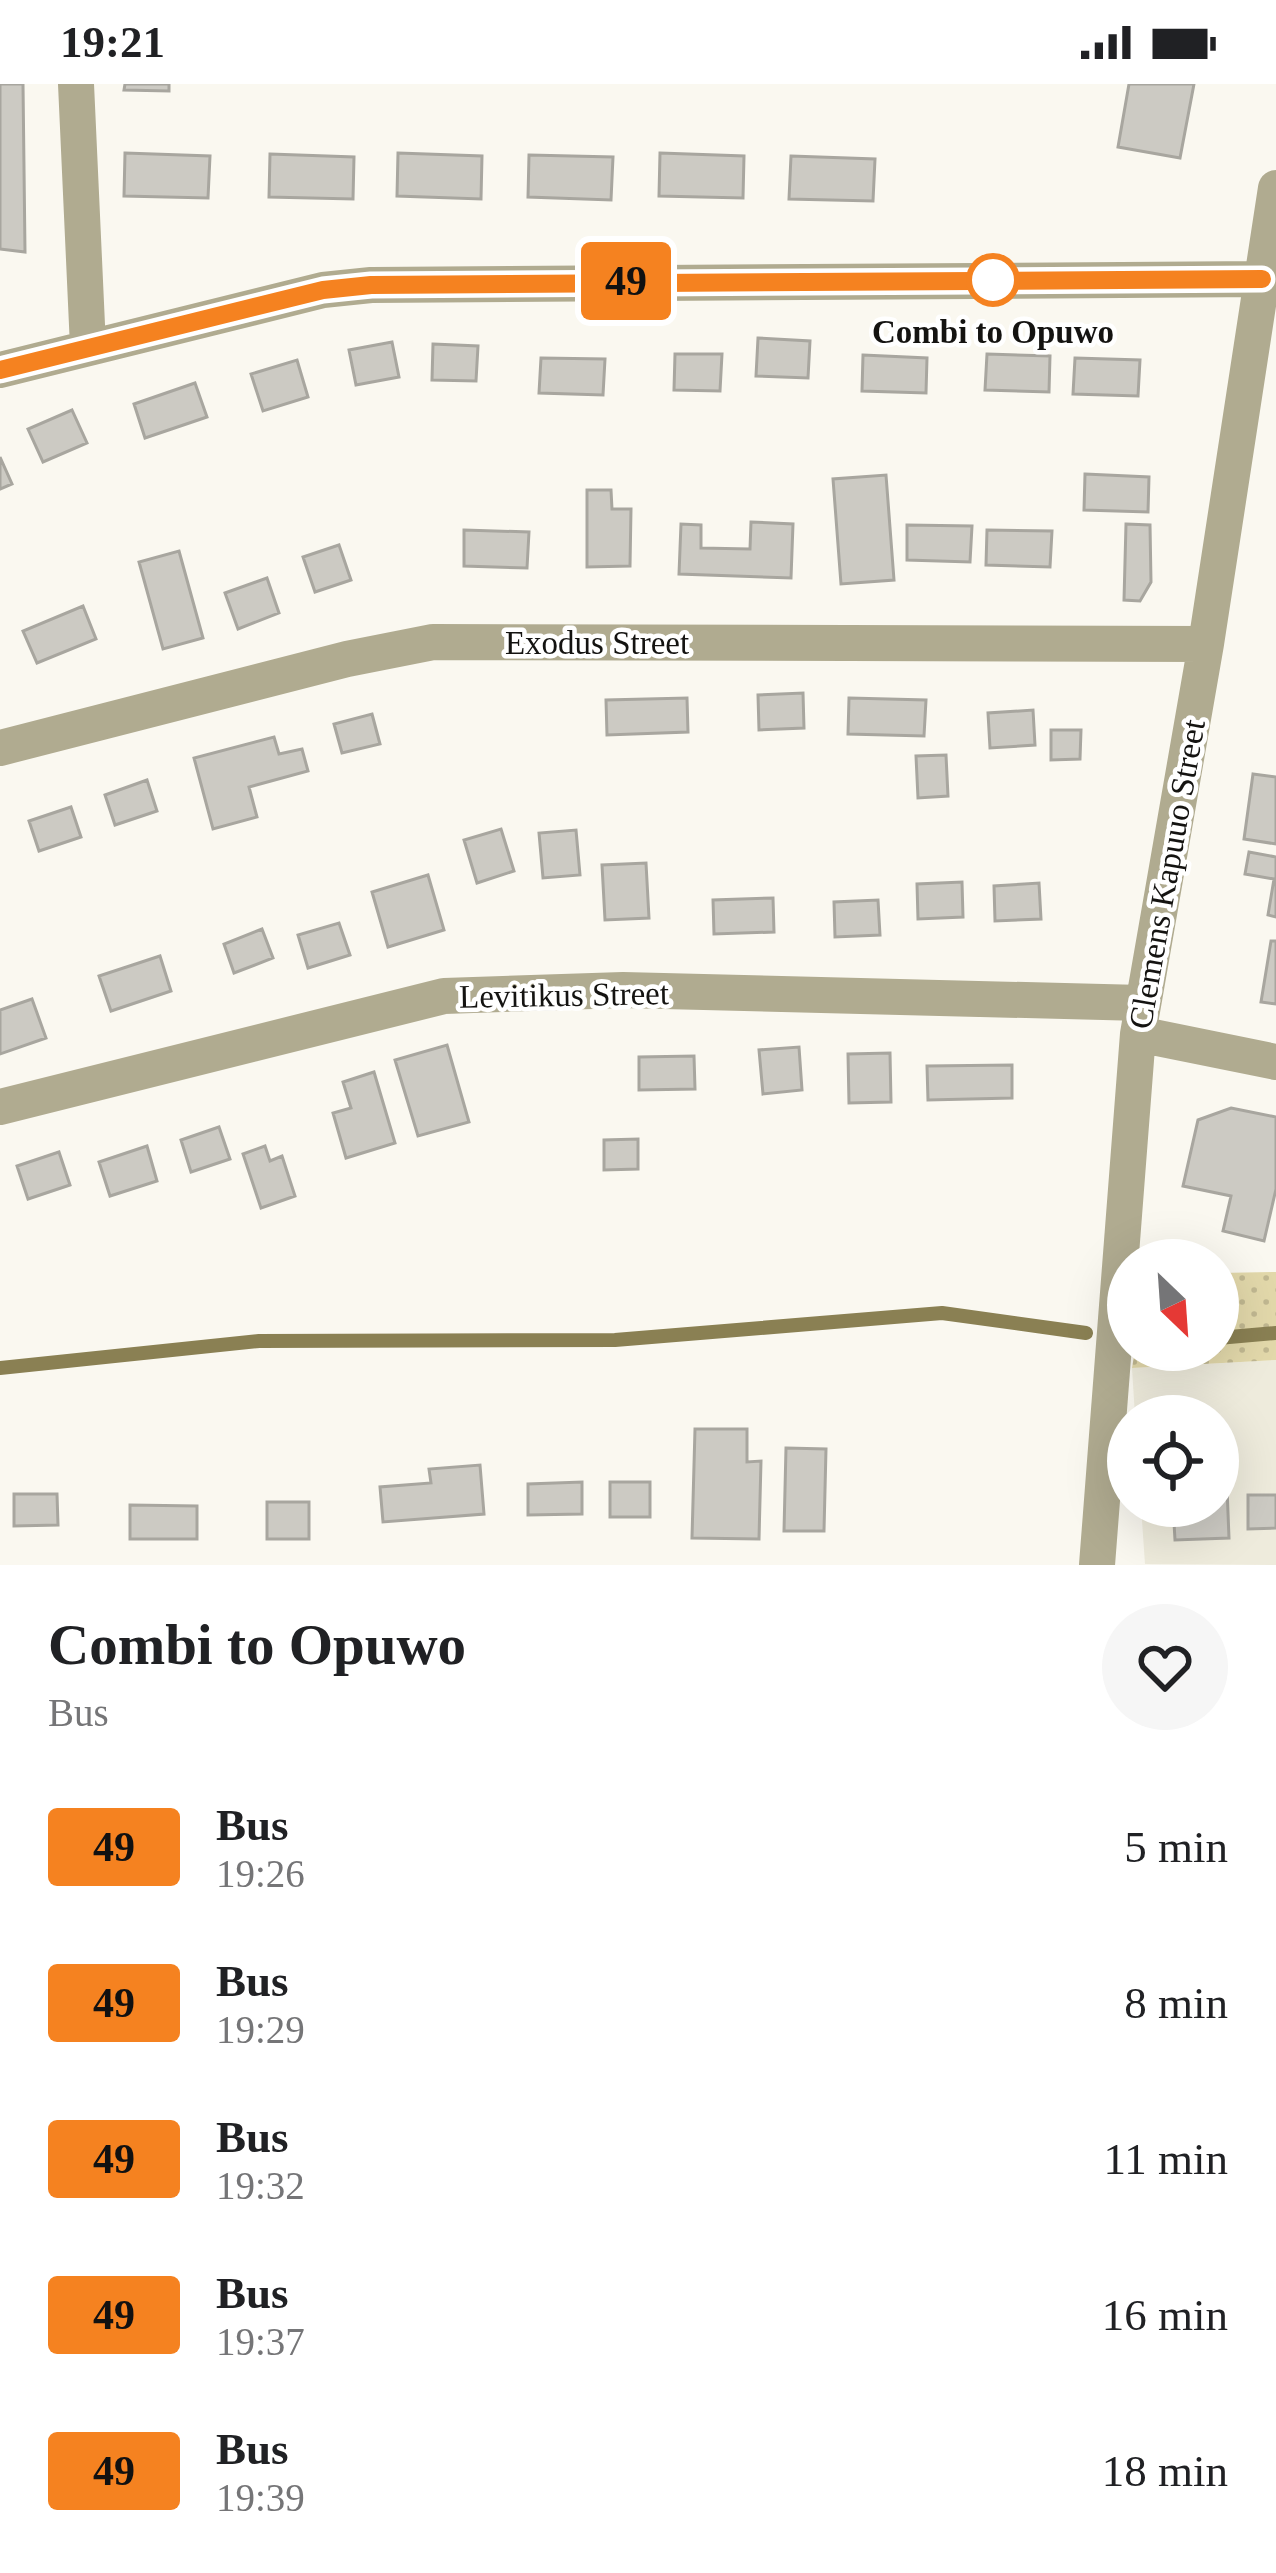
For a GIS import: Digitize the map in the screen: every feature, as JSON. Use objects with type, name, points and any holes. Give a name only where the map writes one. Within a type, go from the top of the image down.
[{"type":"street","points":[[76,84],[88,347]]},
{"type":"street","name":"Clemens Kapuuo Street","points":[[1097,1565],[1140,1019],[1206,644],[1276,188]]},
{"type":"street","points":[[0,370],[323,290],[407,283],[1262,279]]},
{"type":"street","name":"Exodus Street","points":[[0,748],[347,659],[433,643],[1206,644]]},
{"type":"street","name":"Levitikus Street","points":[[0,1107],[444,996],[623,990],[1140,1019],[1276,1062]]},
{"type":"shaded area","points":[[1276,1272],[1276,1360],[1239,1362],[1239,1273]]},
{"type":"shaded area","points":[[1276,1360],[1276,1565],[1145,1564],[1142,1527],[1239,1527],[1239,1395],[1134,1395],[1132,1371],[1239,1371],[1239,1362]]},
{"type":"building","points":[[0,84],[23,84],[25,252],[0,249]]},
{"type":"building","points":[[125,84],[169,84],[169,91],[124,90]]},
{"type":"building","points":[[1129,84],[1194,84],[1180,158],[1118,147]]},
{"type":"building","points":[[125,153],[210,156],[208,198],[124,196]]},
{"type":"building","points":[[398,153],[482,156],[481,199],[397,196]]},
{"type":"building","points":[[660,153],[744,156],[743,198],[659,196]]},
{"type":"building","points":[[270,154],[354,157],[353,199],[269,197]]},
{"type":"building","points":[[529,155],[613,157],[611,200],[528,197]]},
{"type":"building","points":[[791,156],[875,159],[873,201],[789,199]]},
{"type":"building","points":[[758,338],[810,341],[808,378],[756,376]]},
{"type":"building","points":[[392,342],[399,377],[356,385],[349,350]]},
{"type":"building","points":[[433,344],[478,346],[476,381],[432,380]]},
{"type":"building","points":[[675,354],[722,354],[720,391],[674,390]]},
{"type":"building","points":[[987,354],[1050,356],[1049,392],[985,390]]},
{"type":"building","points":[[863,355],[927,358],[926,393],[862,391]]},
{"type":"building","points":[[541,358],[605,359],[603,395],[539,393]]},
{"type":"building","points":[[1075,358],[1140,360],[1138,396],[1073,394]]},
{"type":"building","points":[[297,360],[308,397],[263,411],[251,374]]},
{"type":"building","points":[[195,383],[207,417],[145,438],[134,404]]},
{"type":"building","points":[[72,410],[87,443],[43,462],[28,429]]},
{"type":"building","points":[[0,457],[12,484],[0,489]]},
{"type":"building","points":[[1085,474],[1149,477],[1148,512],[1084,510]]},
{"type":"building","points":[[886,475],[894,580],[841,584],[833,479]]},
{"type":"building","points":[[587,490],[611,490],[612,509],[631,509],[630,566],[587,567]]},
{"type":"building","points":[[751,522],[793,524],[791,578],[679,574],[681,524],[701,525],[701,548],[750,549]]},
{"type":"building","points":[[1126,524],[1150,525],[1151,582],[1140,601],[1124,600]]},
{"type":"building","points":[[907,525],[972,526],[970,562],[907,560]]},
{"type":"building","points":[[464,530],[529,532],[527,568],[464,566]]},
{"type":"building","points":[[987,530],[1052,531],[1050,567],[986,565]]},
{"type":"building","points":[[339,545],[351,580],[315,592],[303,557]]},
{"type":"building","points":[[179,551],[203,638],[163,649],[139,562]]},
{"type":"building","points":[[267,578],[279,613],[238,629],[225,593]]},
{"type":"building","points":[[83,606],[96,639],[37,663],[23,631]]},
{"type":"building","points":[[803,693],[804,728],[759,730],[758,695]]},
{"type":"building","points":[[687,698],[688,732],[607,735],[606,700]]},
{"type":"building","points":[[849,698],[926,700],[924,736],[848,734]]},
{"type":"building","points":[[1033,710],[1035,745],[990,748],[988,713]]},
{"type":"building","points":[[372,714],[380,744],[342,753],[334,724]]},
{"type":"building","points":[[1051,730],[1081,730],[1080,759],[1051,760]]},
{"type":"building","points":[[274,737],[279,754],[302,749],[308,771],[249,787],[257,817],[213,829],[194,758]]},
{"type":"building","points":[[946,755],[948,796],[918,798],[916,756]]},
{"type":"building","points":[[1253,774],[1276,777],[1276,844],[1244,839]]},
{"type":"building","points":[[147,780],[157,811],[115,825],[105,795]]},
{"type":"building","points":[[71,807],[81,837],[39,851],[29,821]]},
{"type":"building","points":[[501,829],[514,871],[477,883],[464,840]]},
{"type":"building","points":[[576,830],[580,875],[543,878],[539,833]]},
{"type":"building","points":[[1249,852],[1276,857],[1276,917],[1268,915],[1274,879],[1245,874]]},
{"type":"building","points":[[646,863],[649,918],[605,920],[602,865]]},
{"type":"building","points":[[428,875],[444,930],[388,947],[372,892]]},
{"type":"building","points":[[962,882],[963,917],[918,919],[917,884]]},
{"type":"building","points":[[1039,883],[1041,919],[995,921],[994,886]]},
{"type":"building","points":[[773,898],[774,932],[714,934],[713,900]]},
{"type":"building","points":[[878,900],[880,935],[835,937],[834,902]]},
{"type":"building","points":[[339,923],[350,955],[308,968],[298,935]]},
{"type":"building","points":[[262,929],[273,958],[234,973],[224,944]]},
{"type":"building","points":[[1271,941],[1276,941],[1276,1004],[1261,1002]]},
{"type":"building","points":[[160,956],[171,991],[111,1011],[99,976]]},
{"type":"building","points":[[32,999],[46,1038],[0,1054],[0,1010]]},
{"type":"building","points":[[447,1045],[469,1122],[418,1136],[395,1060]]},
{"type":"building","points":[[799,1047],[802,1090],[763,1094],[759,1050]]},
{"type":"building","points":[[890,1053],[891,1102],[849,1103],[848,1054]]},
{"type":"building","points":[[694,1056],[695,1089],[639,1090],[639,1057]]},
{"type":"building","points":[[1012,1065],[1012,1098],[928,1100],[927,1066]]},
{"type":"building","points":[[374,1072],[395,1143],[346,1158],[333,1113],[351,1108],[343,1082]]},
{"type":"building","points":[[1231,1108],[1276,1117],[1276,1189],[1264,1241],[1223,1231],[1231,1196],[1183,1186],[1198,1120]]},
{"type":"building","points":[[219,1127],[230,1159],[191,1172],[181,1140]]},
{"type":"building","points":[[638,1139],[638,1169],[604,1170],[604,1140]]},
{"type":"building","points":[[147,1146],[157,1181],[110,1196],[99,1162]]},
{"type":"building","points":[[265,1146],[270,1161],[282,1156],[295,1196],[261,1208],[243,1154]]},
{"type":"building","points":[[59,1152],[70,1185],[28,1199],[17,1166]]},
{"type":"building","points":[[695,1429],[747,1429],[747,1462],[761,1461],[759,1539],[692,1538]]},
{"type":"building","points":[[786,1448],[826,1449],[824,1531],[784,1531]]},
{"type":"building","points":[[480,1465],[484,1514],[383,1522],[380,1487],[431,1483],[429,1469]]},
{"type":"building","points":[[582,1482],[582,1514],[528,1515],[528,1484]]},
{"type":"building","points":[[610,1482],[650,1482],[650,1517],[610,1517]]},
{"type":"building","points":[[14,1494],[57,1494],[58,1525],[14,1526]]},
{"type":"building","points":[[1248,1495],[1276,1495],[1276,1528],[1248,1529]]},
{"type":"building","points":[[267,1502],[309,1502],[309,1539],[267,1539]]},
{"type":"building","points":[[130,1505],[197,1506],[197,1539],[130,1539]]},
{"type":"building","points":[[1174,1527],[1229,1527],[1229,1538],[1175,1540]]},
{"type":"waterway","points":[[0,1368],[259,1341],[615,1340],[942,1313],[1086,1333]]},
{"type":"waterway","points":[[1239,1336],[1276,1333]]},
{"type":"bus line","name":"49","points":[[0,370],[323,290],[371,285],[1262,279]]},
{"type":"place","name":"Combi to Opuwo","points":[[993,280]]}]
